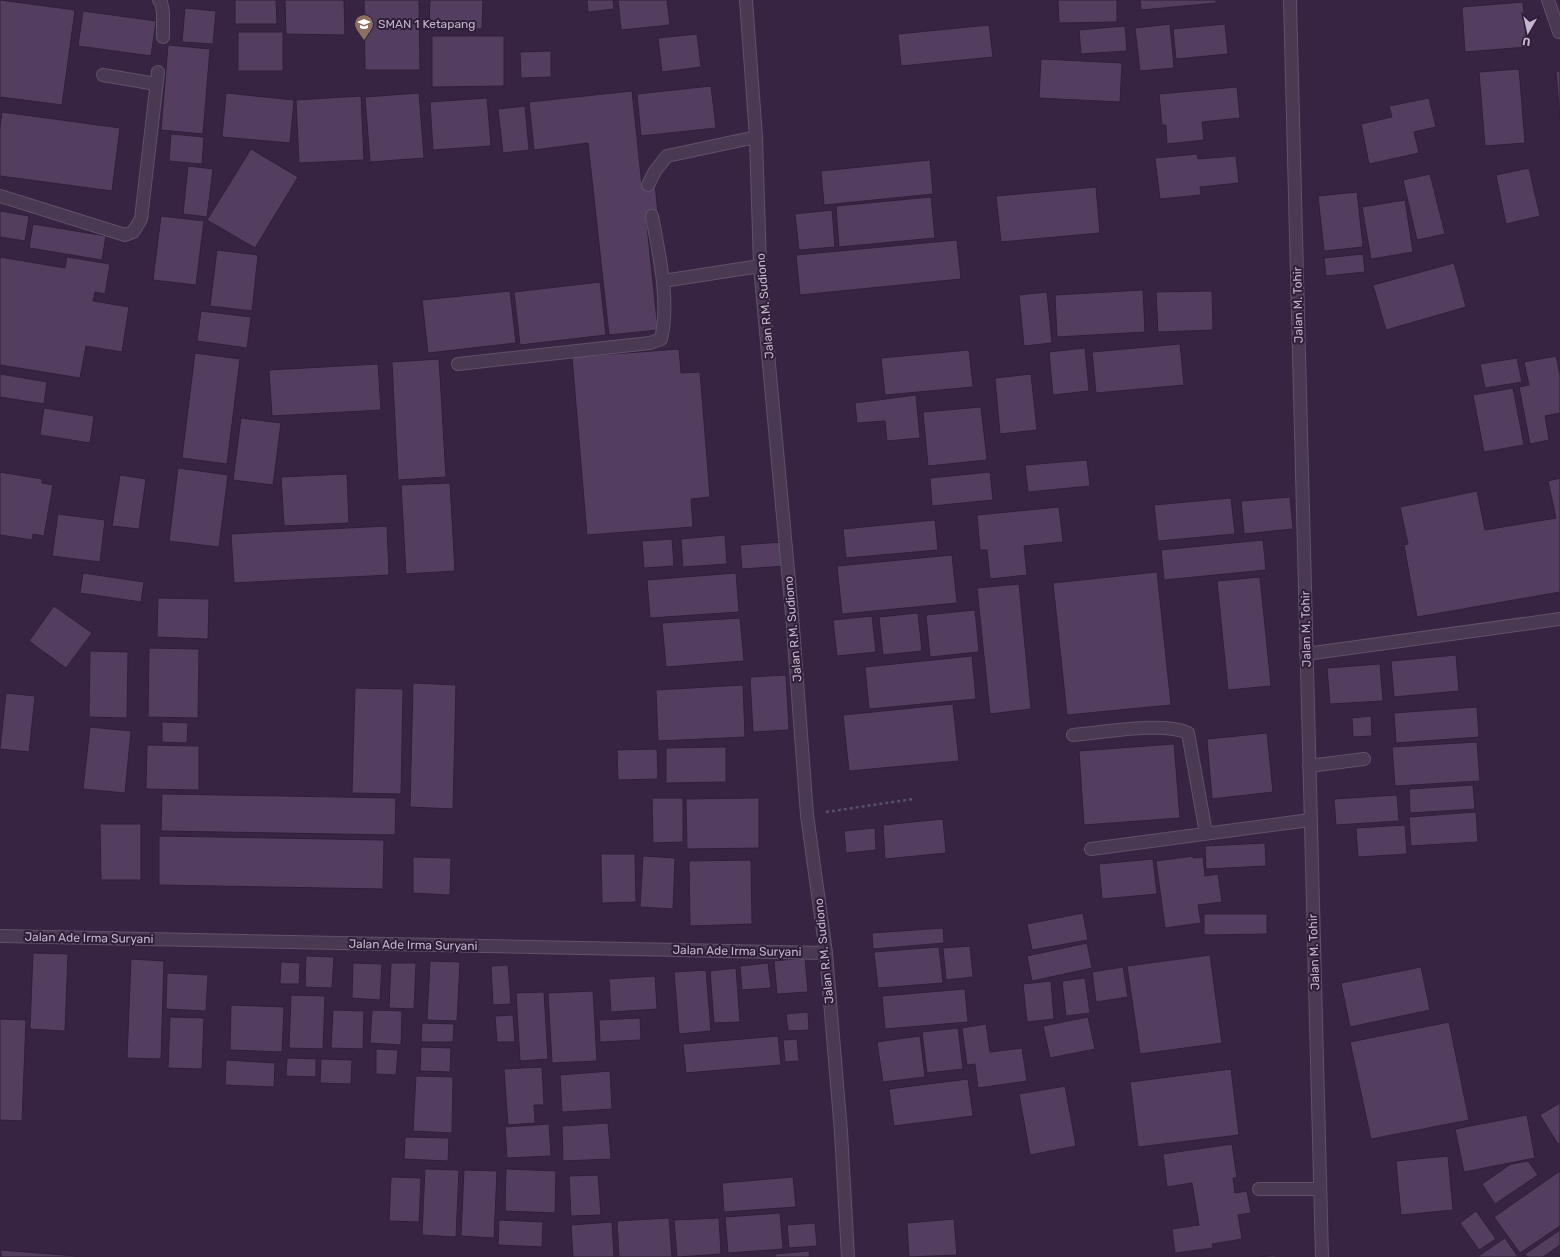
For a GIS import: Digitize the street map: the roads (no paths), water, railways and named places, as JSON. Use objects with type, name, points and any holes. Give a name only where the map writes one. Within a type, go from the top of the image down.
[{"type":"street","points":[[159,0],[161,2],[163,12],[163,37]]},
{"type":"street","name":"Jalan R.M. Sudiono","points":[[746,0],[756,137],[760,266],[792,614],[807,815],[826,953],[841,1132],[848,1257]]},
{"type":"street","name":"Jalan M. Tohir","points":[[1290,0],[1322,1257]]},
{"type":"street","points":[[1548,0],[1559,32]]},
{"type":"street","points":[[0,196],[125,236],[133,232],[141,219],[157,78],[103,75]]},
{"type":"street","points":[[648,185],[655,171],[667,156],[756,137]]},
{"type":"street","points":[[458,364],[650,343],[661,339],[664,328],[663,281],[652,216]]},
{"type":"street","points":[[663,281],[760,266]]},
{"type":"street","points":[[1306,654],[1560,619]]},
{"type":"street","points":[[1073,735],[1159,727],[1180,729],[1188,732],[1206,834]]},
{"type":"street","points":[[1309,766],[1364,760]]},
{"type":"street","points":[[1091,849],[1310,820]]},
{"type":"street","name":"Jalan Ade Irma Suryani","points":[[0,936],[826,953]]},
{"type":"street","points":[[1260,1189],[1320,1189]]},
{"type":"place","name":"SMAN 1 Ketapang","points":[[364,41]]}]
